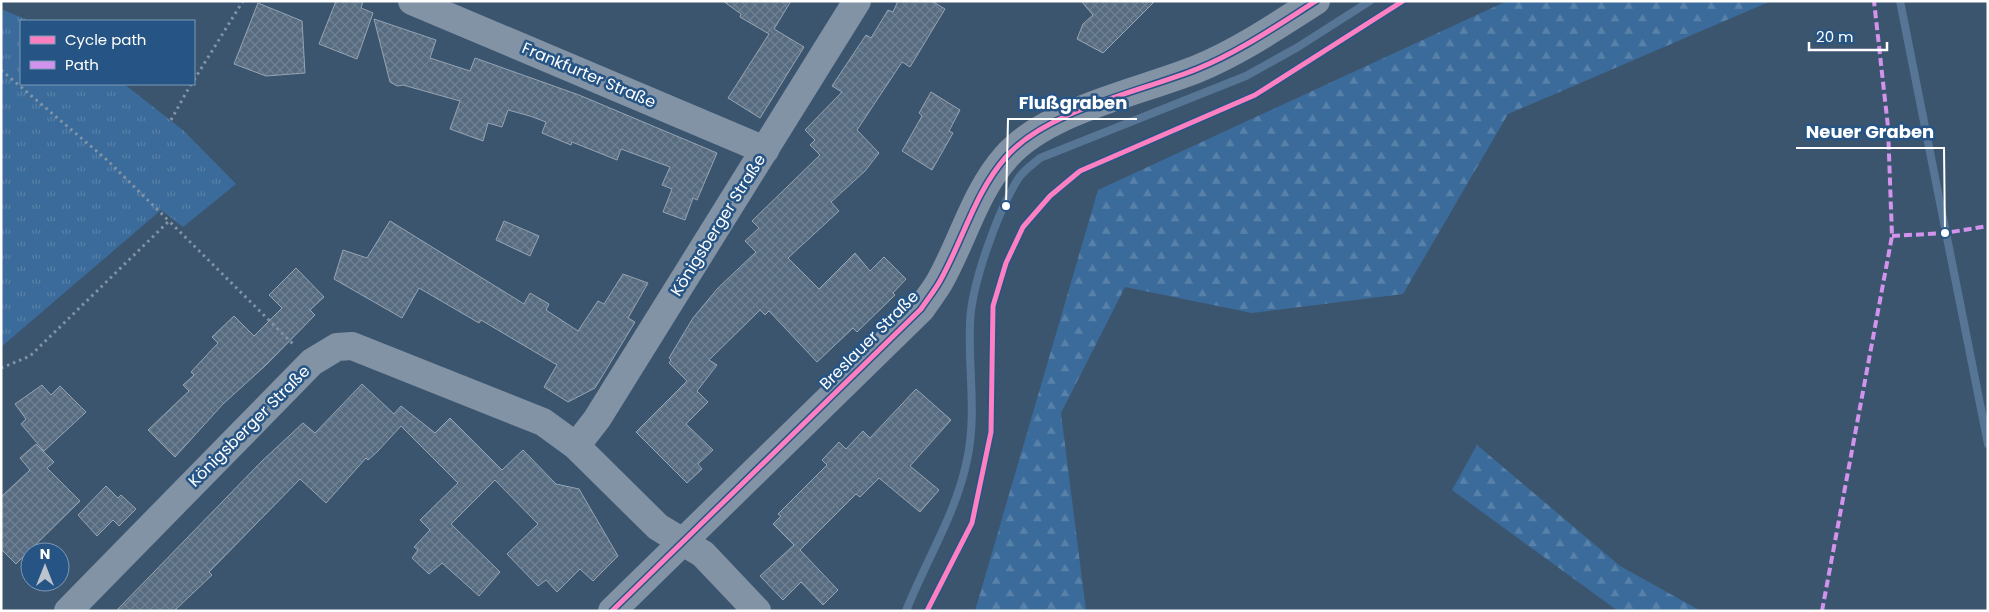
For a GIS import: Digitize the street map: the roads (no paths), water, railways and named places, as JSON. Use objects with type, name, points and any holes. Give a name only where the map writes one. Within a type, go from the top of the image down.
[{"type":"street","name":"Frankfurter Straße","points":[[412,1],[765,150]]},
{"type":"street","name":"Königsberger Straße","points":[[576,446],[597,419],[857,1]]},
{"type":"street","name":"Breslauer Straße","points":[[612,611],[921,309],[940,281],[984,188],[1006,157],[1030,135],[1065,116],[1199,68],[1263,34],[1316,1]]},
{"type":"street","name":"Königsberger Straße","points":[[68,611],[312,362],[337,347],[352,346],[543,422],[576,446],[658,527],[703,554],[757,611]]},
{"type":"waterway","points":[[906,611],[948,518],[962,480],[970,443],[972,392],[970,323],[975,289],[994,229],[1020,176],[1040,158],[1246,76],[1298,47],[1370,1]]},
{"type":"waterway","points":[[1900,1],[1988,444]]},
{"type":"place","name":"Flußgraben","points":[[1006,206]]},
{"type":"place","name":"Neuer Graben","points":[[1945,233]]}]
